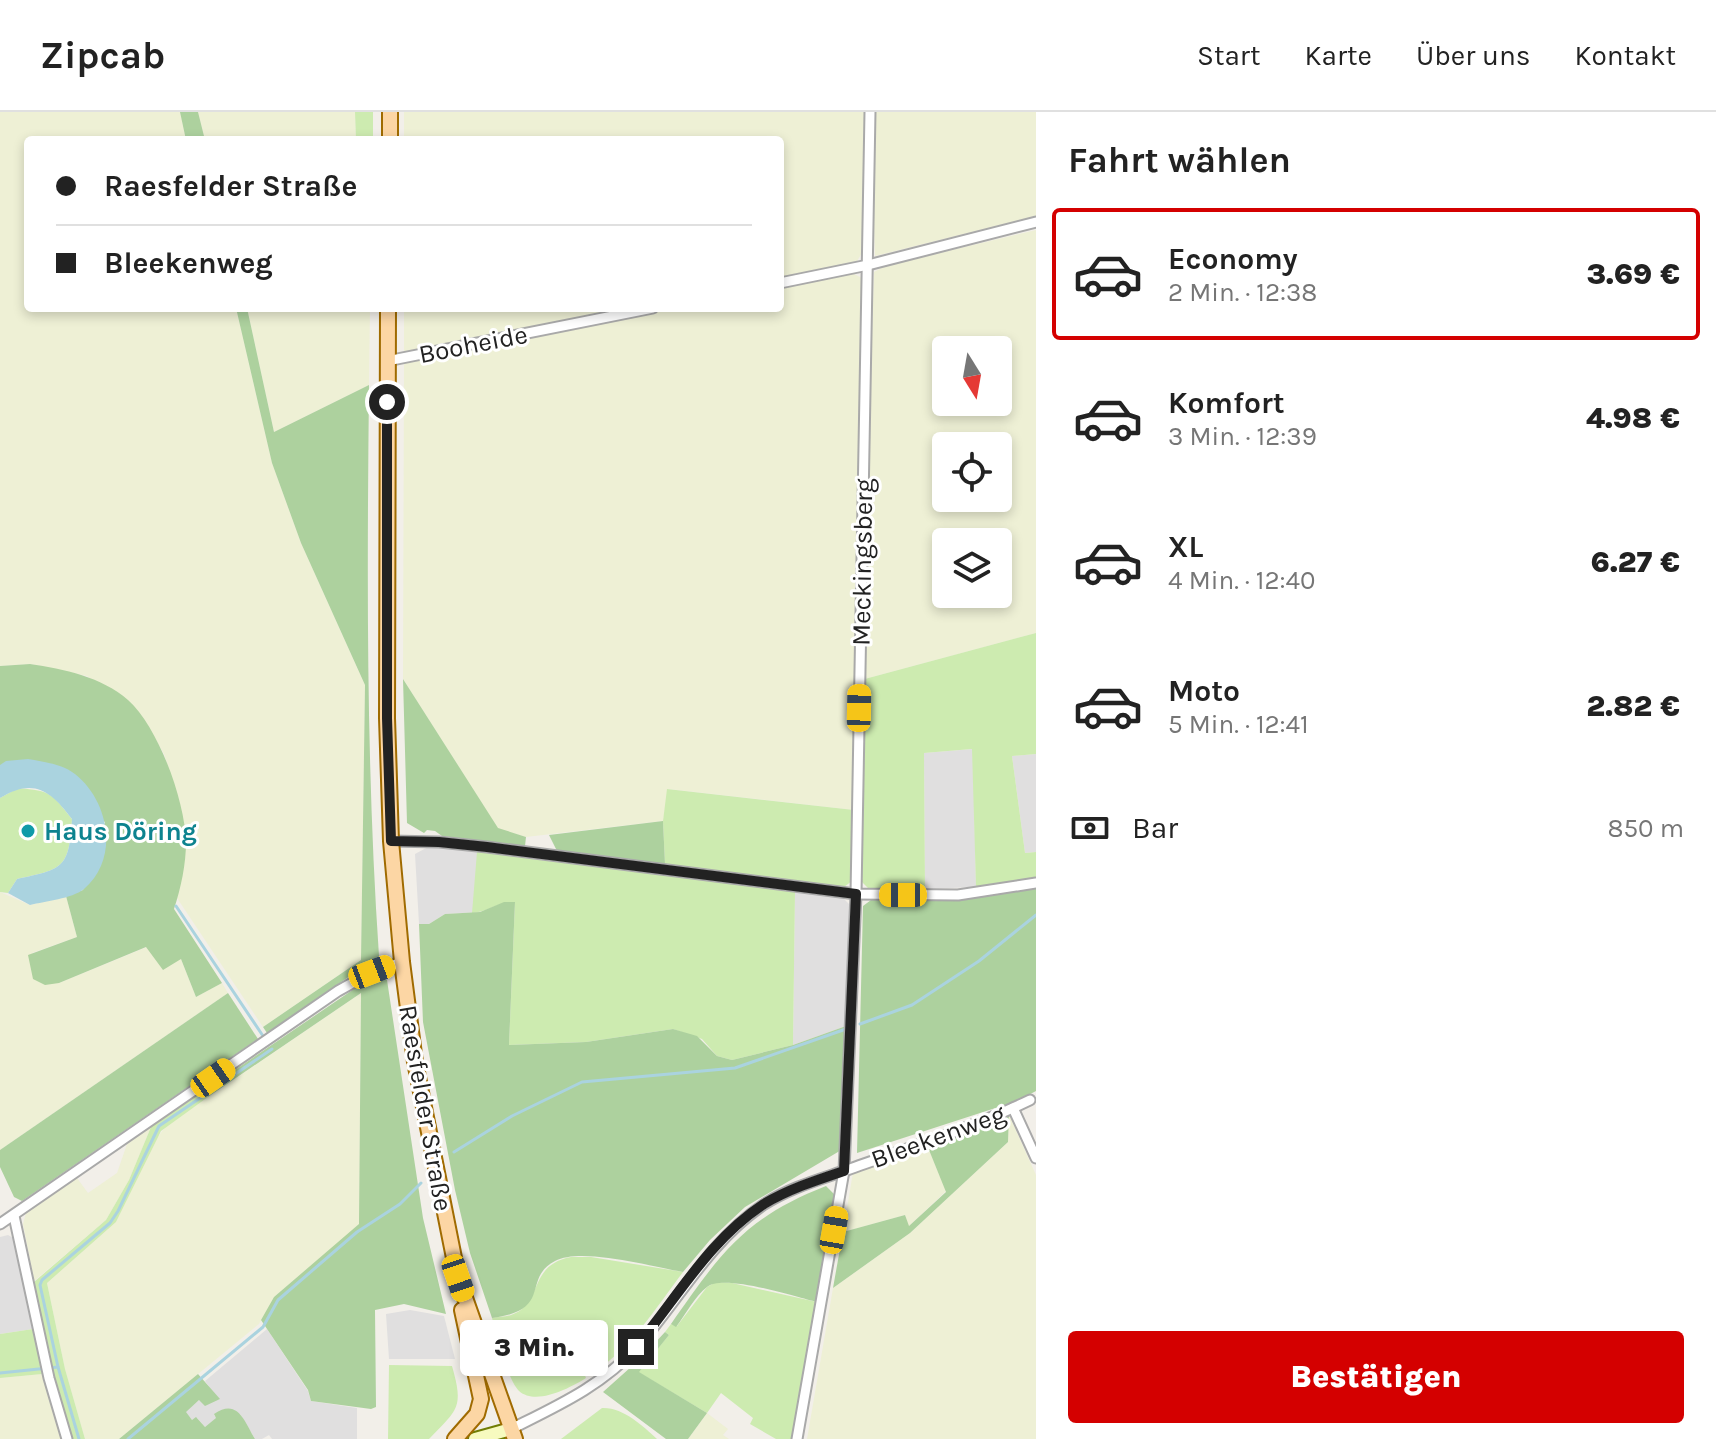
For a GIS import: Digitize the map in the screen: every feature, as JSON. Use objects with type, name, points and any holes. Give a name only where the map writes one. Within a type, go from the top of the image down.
[{"type":"main road","points":[[390,112],[390,136]]},
{"type":"main road","name":"Raesfelder Straße","points":[[388,312],[387,718],[391,841],[402,962],[415,1062],[458,1278],[513,1434]]},
{"type":"main road","points":[[455,1439],[477,1414],[481,1399],[466,1334],[458,1278]]},
{"type":"main road","points":[[475,1439],[513,1434]]},
{"type":"street","name":"Meckingsberg","points":[[797,1439],[844,1171],[856,894],[870,112]]},
{"type":"street","points":[[784,282],[868,265],[1036,222]]},
{"type":"street","name":"Booheide","points":[[387,361],[633,312]]},
{"type":"street","points":[[391,841],[471,845],[856,894],[958,895],[1036,883]]},
{"type":"street","points":[[0,1224],[338,991],[372,972],[402,962]]},
{"type":"street","name":"Bleekenweg","points":[[513,1434],[611,1371],[636,1347],[707,1256],[749,1215],[786,1192],[1030,1100]]},
{"type":"street","points":[[1013,1108],[1036,1158]]},
{"type":"street","points":[[14,1216],[49,1378],[67,1439]]},
{"type":"shaded area","points":[[973,749],[976,887],[925,889],[924,753]]},
{"type":"shaded area","points":[[1036,754],[1036,852],[1025,853],[1012,756]]},
{"type":"shaded area","points":[[428,847],[516,857],[480,912],[445,914],[429,924],[419,924],[415,854]]},
{"type":"shaded area","points":[[795,892],[843,898],[850,905],[846,1026],[793,1045]]},
{"type":"shaded area","points":[[8,1235],[15,1239],[33,1329],[0,1334],[0,1237]]},
{"type":"shaded area","points":[[410,1310],[444,1316],[455,1359],[389,1359],[386,1314]]},
{"type":"shaded area","points":[[267,1329],[308,1391],[311,1401],[357,1408],[357,1439],[272,1439],[269,1435],[255,1439],[240,1414],[214,1415],[217,1418],[205,1427],[185,1412],[199,1400],[219,1400],[205,1381]]},
{"type":"green space","points":[[0,112],[180,112],[185,136],[24,136],[24,312],[237,312],[272,463],[301,543],[365,685],[361,960],[263,1027],[177,898],[186,839],[164,754],[146,723],[87,676],[31,664],[0,666]]},
{"type":"green space","points":[[180,112],[198,112],[204,136],[185,136]]},
{"type":"green space","points":[[198,112],[355,112],[356,136],[204,136]]},
{"type":"green space","points":[[355,112],[373,112],[373,136],[356,136]]},
{"type":"green space","points":[[404,112],[865,112],[862,253],[857,261],[784,276],[784,136],[404,136]]},
{"type":"green space","points":[[870,112],[1036,112],[1036,216],[875,256]]},
{"type":"green space","points":[[1036,230],[1036,633],[861,680],[874,272],[885,266]]},
{"type":"green space","points":[[852,273],[862,278],[854,810],[668,789],[663,821],[526,837],[498,829],[403,679],[404,363],[658,312],[784,312],[784,287]]},
{"type":"green space","points":[[237,312],[248,312],[274,432],[369,385],[370,742],[379,956],[267,1033],[263,1027],[361,960],[365,685],[301,543],[272,463]]},
{"type":"green space","points":[[248,312],[370,312],[369,385],[274,432]]},
{"type":"green space","points":[[404,312],[605,312],[404,352]]},
{"type":"green space","points":[[1036,633],[1036,754],[1012,756],[1025,853],[1036,852],[1036,878],[976,887],[972,749],[924,753],[925,889],[869,889],[862,882],[861,680]]},
{"type":"green space","points":[[30,664],[69,672],[106,685],[128,700],[150,728],[168,766],[184,825],[184,867],[174,909],[222,983],[196,997],[181,959],[163,970],[146,947],[59,983],[45,985],[33,979],[28,955],[77,937],[66,896],[83,890],[105,822],[0,765],[0,666]]},
{"type":"green space","points":[[403,679],[498,828],[526,837],[525,846],[442,836],[435,831],[427,830],[424,833],[407,823]]},
{"type":"green space","points":[[18,788],[50,795],[72,819],[69,848],[61,864],[54,869],[17,879],[8,893],[0,892],[0,798]]},
{"type":"green space","points":[[667,789],[854,810],[852,881],[844,887],[665,864],[663,821]]},
{"type":"green space","points":[[663,821],[665,864],[557,851],[549,835]]},
{"type":"green space","points":[[477,852],[795,892],[793,1045],[732,1060],[717,1056],[702,1039],[673,1029],[586,1042],[509,1045],[515,902],[472,913]]},
{"type":"green space","points":[[1036,888],[1036,1091],[1017,1101],[857,1153],[863,906],[871,900],[962,900]]},
{"type":"green space","points":[[0,892],[30,905],[66,896],[77,937],[32,953],[59,983],[147,947],[181,959],[196,997],[222,983],[228,993],[0,1150]]},
{"type":"green space","points":[[504,902],[515,902],[509,1045],[586,1042],[673,1029],[697,1036],[717,1056],[732,1060],[793,1045],[846,1026],[843,1149],[745,1207],[710,1240],[683,1272],[599,1257],[567,1257],[545,1268],[530,1301],[523,1308],[492,1318],[470,1253],[455,1190],[423,1022],[419,924],[429,924],[445,914],[480,912]]},
{"type":"green space","points":[[377,977],[387,980],[423,1218],[446,1314],[404,1304],[375,1310],[376,1407],[371,1409],[311,1401],[308,1390],[261,1320],[274,1297],[359,1224],[361,993],[208,1097],[204,1091],[354,989]]},
{"type":"green space","points":[[228,993],[258,1039],[22,1201],[14,1197],[0,1167],[0,1150]]},
{"type":"green space","points":[[361,993],[359,1225],[274,1297],[259,1324],[119,1439],[85,1439],[65,1369],[47,1283],[116,1222],[157,1138],[166,1126]]},
{"type":"green space","points":[[204,1091],[208,1097],[161,1131],[116,1222],[47,1283],[65,1369],[85,1439],[72,1439],[53,1373],[34,1282],[106,1220],[129,1180],[151,1127]]},
{"type":"green space","points":[[1009,1115],[1036,1175],[1036,1439],[807,1439],[833,1288],[910,1233],[1008,1142]]},
{"type":"green space","points":[[1009,1115],[1008,1142],[910,1233],[833,1288],[843,1232],[905,1215],[909,1226],[946,1192],[927,1145]]},
{"type":"green space","points":[[151,1127],[129,1180],[106,1220],[34,1281],[23,1224],[26,1213],[77,1178],[88,1193],[117,1173],[127,1144]]},
{"type":"green space","points":[[927,1145],[946,1191],[908,1227],[905,1215],[843,1232],[853,1172]]},
{"type":"green space","points":[[826,1186],[835,1195],[817,1302],[743,1284],[715,1283],[698,1295],[676,1327],[671,1324],[704,1277],[736,1241],[774,1211]]},
{"type":"green space","points":[[591,1257],[683,1272],[642,1327],[607,1363],[593,1373],[584,1373],[586,1378],[562,1390],[543,1396],[526,1395],[519,1391],[510,1377],[492,1318],[509,1316],[521,1310],[548,1268],[557,1261]]},
{"type":"green space","points":[[716,1282],[817,1302],[792,1439],[776,1439],[750,1424],[753,1418],[721,1393],[707,1413],[638,1372],[669,1335],[665,1332],[671,1324],[677,1326],[707,1287]]},
{"type":"green space","points":[[33,1329],[42,1374],[0,1378],[0,1334]]},
{"type":"green space","points":[[665,1332],[669,1335],[639,1372],[707,1413],[688,1439],[666,1439],[603,1392]]},
{"type":"green space","points":[[389,1365],[452,1366],[458,1391],[456,1407],[429,1439],[388,1439]]},
{"type":"green space","points":[[42,1374],[61,1439],[0,1439],[0,1378]]},
{"type":"green space","points":[[198,1374],[220,1399],[205,1406],[199,1400],[186,1412],[192,1420],[196,1417],[205,1427],[216,1418],[214,1414],[222,1410],[235,1410],[255,1439],[119,1439]]},
{"type":"green space","points":[[602,1408],[625,1414],[657,1439],[561,1439]]},
{"type":"green space","points":[[707,1413],[728,1429],[723,1435],[729,1439],[688,1439]]},
{"type":"water","points":[[28,759],[59,766],[75,774],[96,799],[106,830],[103,862],[84,889],[30,905],[8,893],[17,879],[54,869],[61,864],[69,848],[72,819],[57,801],[41,790],[23,788],[0,798],[0,765],[6,761]]},
{"type":"waterway","points":[[176,906],[263,1036]]},
{"type":"waterway","points":[[860,1024],[912,1005],[979,961],[1036,915]]},
{"type":"waterway","points":[[454,1152],[512,1116],[582,1082],[735,1068],[846,1029]]},
{"type":"waterway","points":[[0,1373],[58,1367],[40,1285],[42,1280],[110,1223],[159,1126],[272,1049]]},
{"type":"waterway","points":[[128,1439],[263,1327],[278,1300],[357,1232],[400,1204],[421,1183]]},
{"type":"waterway","points":[[58,1367],[79,1439]]},
{"type":"place","name":"Haus Döring","points":[[28,831]]},
{"type":"route","points":[[387,402],[387,718],[391,841],[487,847],[856,894],[844,1171],[786,1192],[749,1215],[707,1256],[636,1347]]}]
